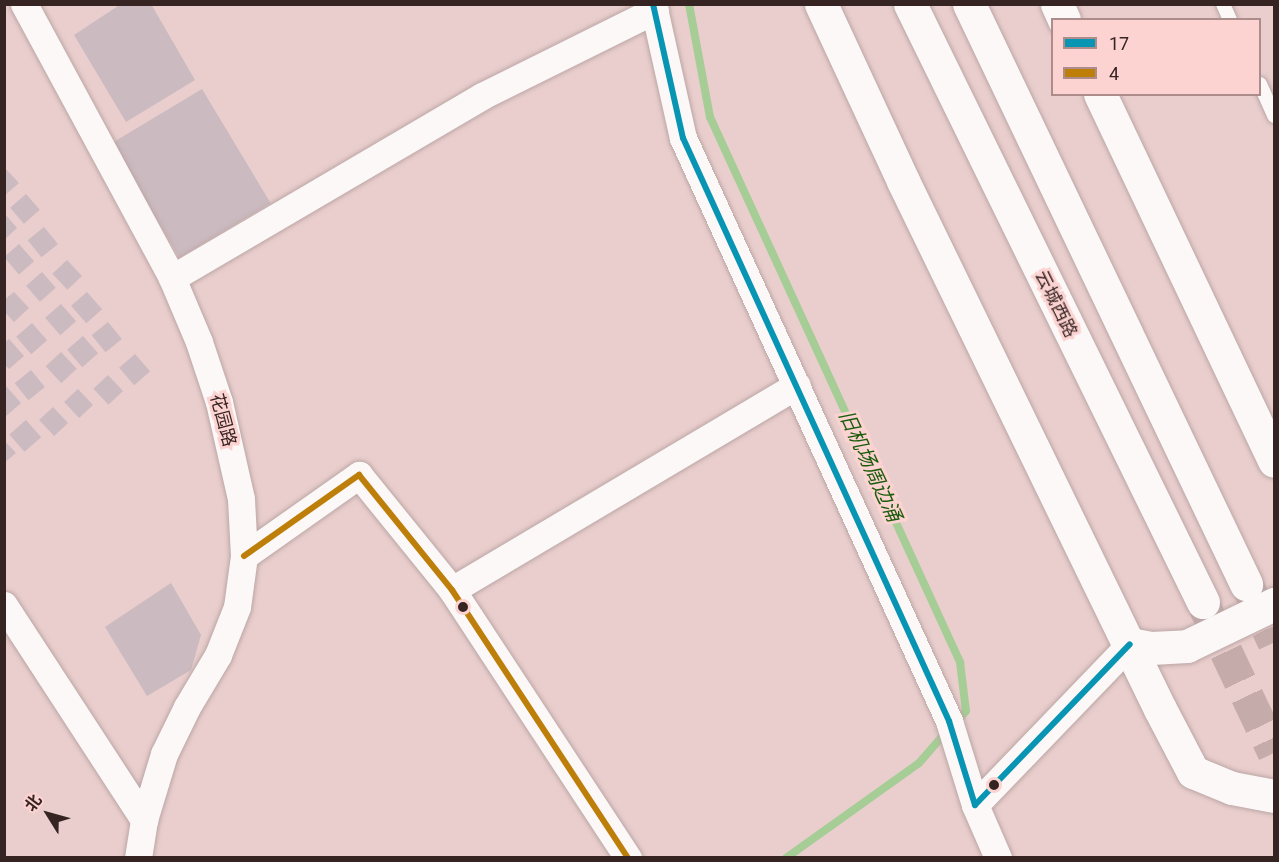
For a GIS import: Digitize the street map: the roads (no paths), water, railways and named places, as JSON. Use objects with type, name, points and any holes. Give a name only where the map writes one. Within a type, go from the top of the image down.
[{"type":"main road","points":[[821,4],[903,181],[1193,772],[1232,788],[1275,796]]},
{"type":"main road","name":"云城西路","points":[[910,4],[1203,602]]},
{"type":"main road","points":[[969,4],[1246,584]]},
{"type":"main road","points":[[1057,4],[1063,18]]},
{"type":"main road","points":[[1101,96],[1275,461]]},
{"type":"main road","points":[[1130,645],[1151,648],[1187,646],[1275,604]]},
{"type":"street","name":"花园路","points":[[24,4],[172,278],[200,342],[219,402],[241,499],[244,556],[237,607],[218,656],[187,707],[164,754],[144,820],[138,858]]},
{"type":"street","points":[[172,278],[482,96],[654,7],[683,138],[949,721],[975,805],[998,858]]},
{"type":"street","points":[[452,590],[796,385]]},
{"type":"street","points":[[244,556],[359,475],[452,590],[628,858]]},
{"type":"street","points":[[4,605],[144,820]]},
{"type":"street","points":[[975,805],[1105,667],[1130,645]]},
{"type":"lane","points":[[1261,86],[1275,116]]},
{"type":"waterway","name":"旧机场周边涌","points":[[689,4],[710,117],[960,662],[966,711],[956,722]]},
{"type":"waterway","name":"旧机场周边涌","points":[[786,858],[919,763],[945,733]]},
{"type":"tunnel","points":[[1247,584],[1274,642]]},
{"type":"tunnel","points":[[1205,607],[1274,752]]}]
